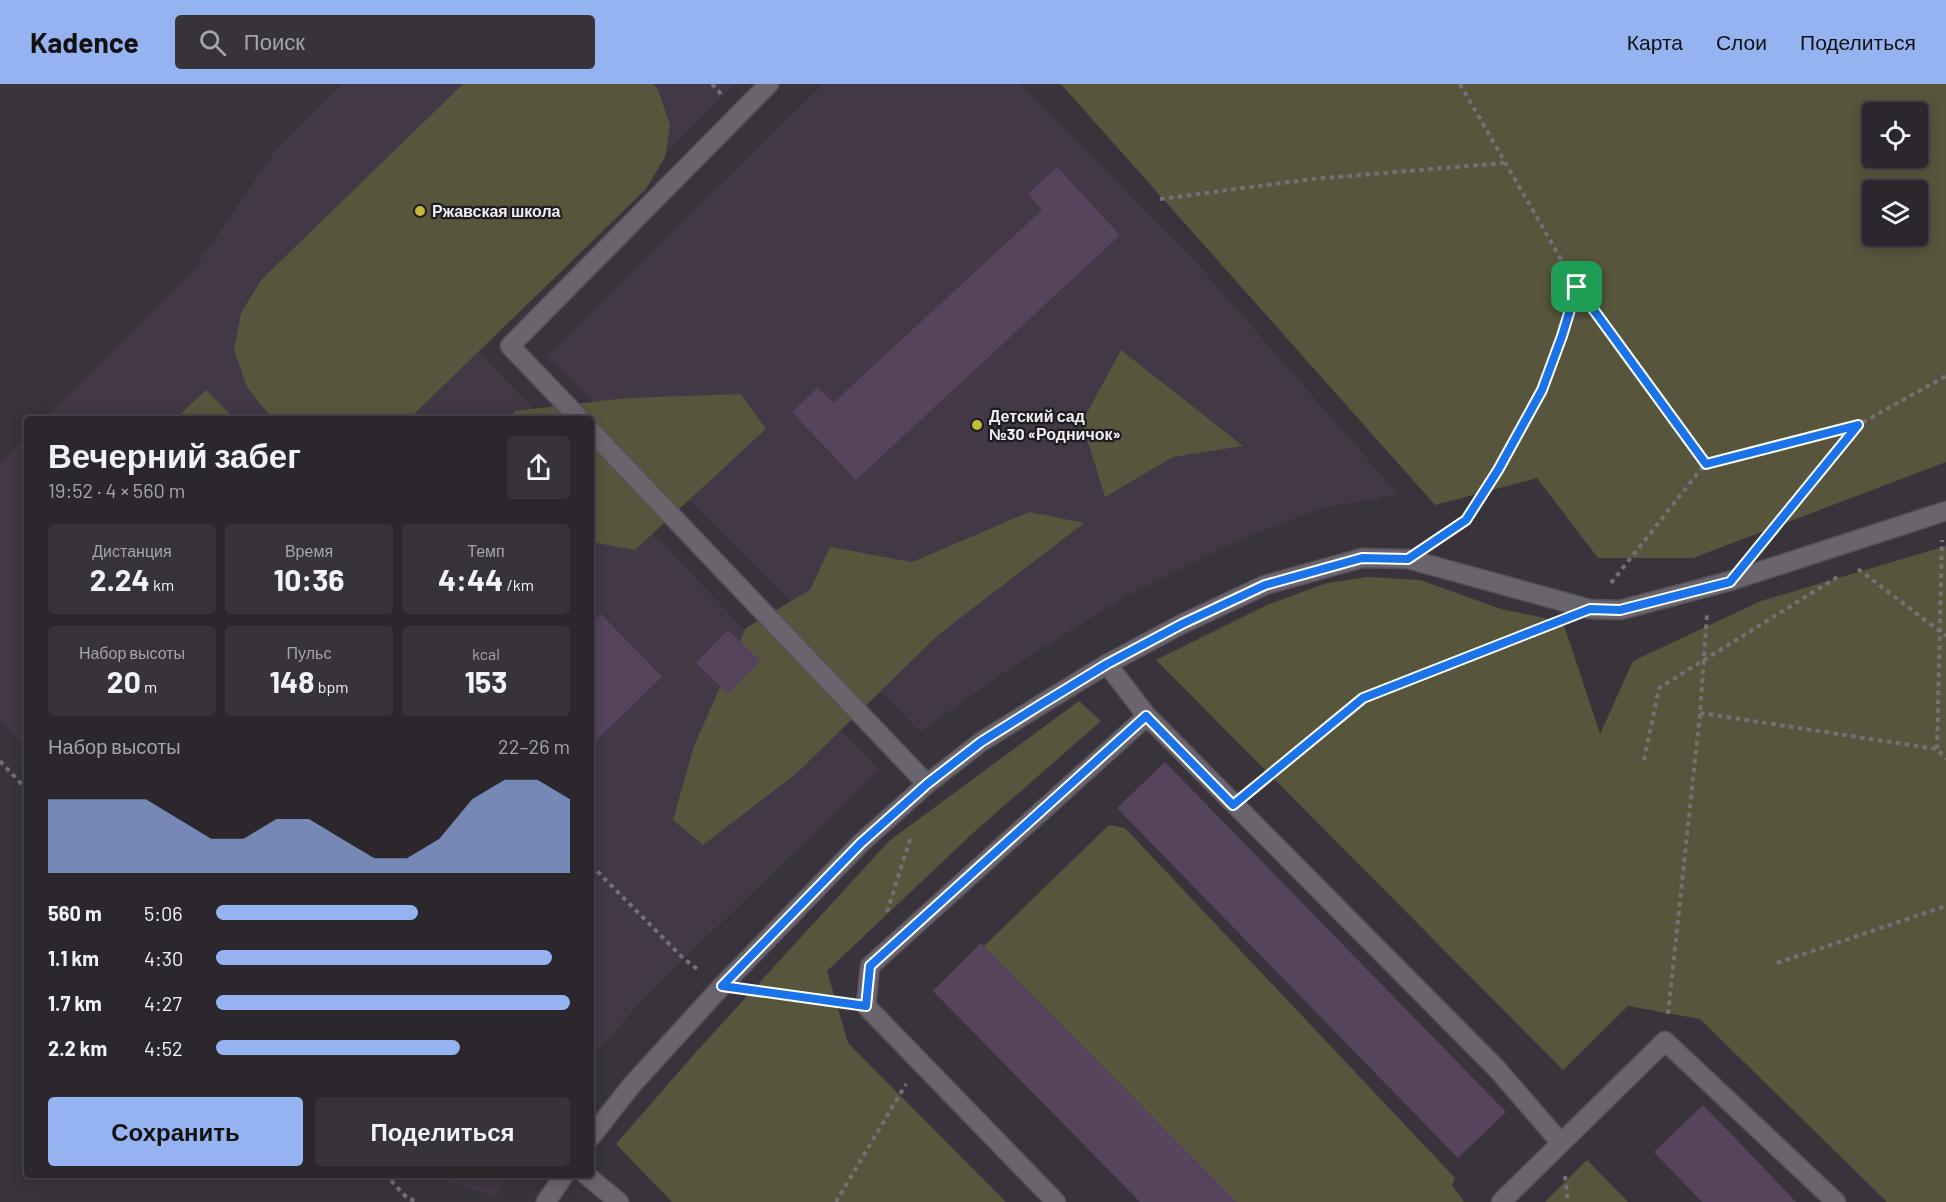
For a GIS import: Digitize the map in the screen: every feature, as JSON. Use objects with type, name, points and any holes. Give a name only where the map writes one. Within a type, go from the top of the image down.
[{"type":"street","points":[[577,416],[510,346],[769,84]]},
{"type":"street","points":[[594,434],[927,784]]},
{"type":"street","points":[[594,1133],[631,1086],[722,986],[861,843],[927,784],[981,742],[1107,664],[1182,624],[1265,585],[1362,558],[1408,559],[1590,609],[1620,610],[1730,582],[1944,512]]},
{"type":"street","points":[[1107,664],[1146,716],[1497,1069],[1561,1143]]},
{"type":"street","points":[[1056,1202],[866,1006],[870,966],[1146,716]]},
{"type":"street","points":[[1501,1202],[1665,1041],[1836,1202]]},
{"type":"street","points":[[546,1202],[562,1178]]},
{"type":"street","points":[[590,1178],[619,1202]]},
{"type":"path","points":[[1460,84],[1577,287],[1706,464]]},
{"type":"path","points":[[1160,200],[1313,179],[1504,163]]},
{"type":"path","points":[[1408,559],[1466,520],[1498,470],[1542,390],[1577,287]]},
{"type":"path","points":[[1233,805],[1363,698],[1590,609],[1706,464],[1858,425],[1946,376]]},
{"type":"path","points":[[1760,545],[1858,425]]},
{"type":"path","points":[[1937,749],[1944,512]]},
{"type":"path","points":[[1855,567],[1946,636]]},
{"type":"path","points":[[1644,760],[1659,688],[1845,573]]},
{"type":"path","points":[[1665,1041],[1701,713],[1708,599],[1730,582]]},
{"type":"path","points":[[1701,713],[1937,749],[1946,759]]},
{"type":"path","points":[[0,760],[24,786]]},
{"type":"path","points":[[884,921],[913,829]]},
{"type":"path","points":[[594,868],[684,959],[722,986],[866,1006]]},
{"type":"path","points":[[1777,963],[1946,906]]},
{"type":"path","points":[[836,1202],[919,1061]]},
{"type":"path","points":[[389,1178],[407,1198],[418,1202]]},
{"type":"shaded area","name":"Ржавская школа","points":[[342,84],[736,84],[471,344],[540,416],[47,416],[192,272],[275,151]]},
{"type":"shaded area","name":"Ржавская школа","points":[[463,84],[653,84],[658,90],[670,125],[665,157],[646,189],[412,416],[270,416],[247,387],[234,350],[241,313],[261,280]]},
{"type":"shaded area","name":"Детский сад №30 «Родничок»","points":[[823,84],[1019,84],[1194,260],[1398,494],[1319,509],[1232,543],[1126,596],[1005,672],[920,732],[547,356]]},
{"type":"shaded area","points":[[1061,84],[1946,84],[1946,462],[1693,558],[1598,558],[1537,478],[1435,505]]},
{"type":"shaded area","points":[[1121,350],[1243,446],[1173,457],[1105,497],[1082,422]]},
{"type":"shaded area","points":[[206,390],[232,416],[178,416]]},
{"type":"shaded area","points":[[741,394],[766,429],[635,550],[594,543],[594,416],[513,416],[515,411],[626,398]]},
{"type":"shaded area","points":[[24,439],[24,745],[0,719],[0,463]]},
{"type":"shaded area","points":[[594,472],[879,770],[647,995],[594,1055]]},
{"type":"shaded area","points":[[1029,512],[1084,523],[938,635],[797,773],[703,845],[673,820],[694,746],[746,628],[810,590],[830,547],[912,562]]},
{"type":"shaded area","points":[[1946,546],[1946,1202],[1887,1202],[1700,1019],[1628,1006],[1563,1070],[1156,660],[1269,604],[1327,583],[1367,577],[1420,580],[1501,609],[1563,622],[1600,734],[1633,661],[1761,601]]},
{"type":"shaded area","points":[[1079,701],[1101,721],[973,833],[827,971],[848,1043],[1006,1202],[672,1202],[616,1144],[696,1052],[889,841]]},
{"type":"shaded area","points":[[1109,825],[1125,828],[1455,1178],[1452,1185],[1464,1202],[1226,1202],[981,949]]},
{"type":"shaded area","points":[[1587,1160],[1628,1202],[1545,1202]]},
{"type":"shaded area","points":[[435,1178],[506,1178],[495,1196]]},
{"type":"building","points":[[1057,167],[1120,235],[856,480],[792,412],[818,387],[833,403],[1042,210],[1028,194]]},
{"type":"building","points":[[601,614],[662,677],[594,742],[594,621]]},
{"type":"building","points":[[728,630],[761,661],[728,694],[696,663]]},
{"type":"building","points":[[1165,762],[1506,1112],[1458,1158],[1117,808]]},
{"type":"building","points":[[981,943],[1237,1202],[1140,1202],[933,991]]},
{"type":"building","points":[[1703,1105],[1796,1202],[1702,1202],[1654,1152]]},
{"type":"place","name":"Ржавская школа","points":[[420,211]]},
{"type":"place","name":"Детский сад №30 «Родничок»","points":[[977,425]]},
{"type":"route","points":[[1577,287],[1706,464],[1858,425],[1730,582],[1620,610],[1590,609],[1363,698],[1233,805],[1146,716],[870,966],[866,1006],[722,986],[861,843],[927,784],[981,742],[1040,705],[1107,664],[1182,624],[1265,585],[1362,558],[1408,559],[1466,520],[1498,470],[1542,390],[1577,287]]}]
